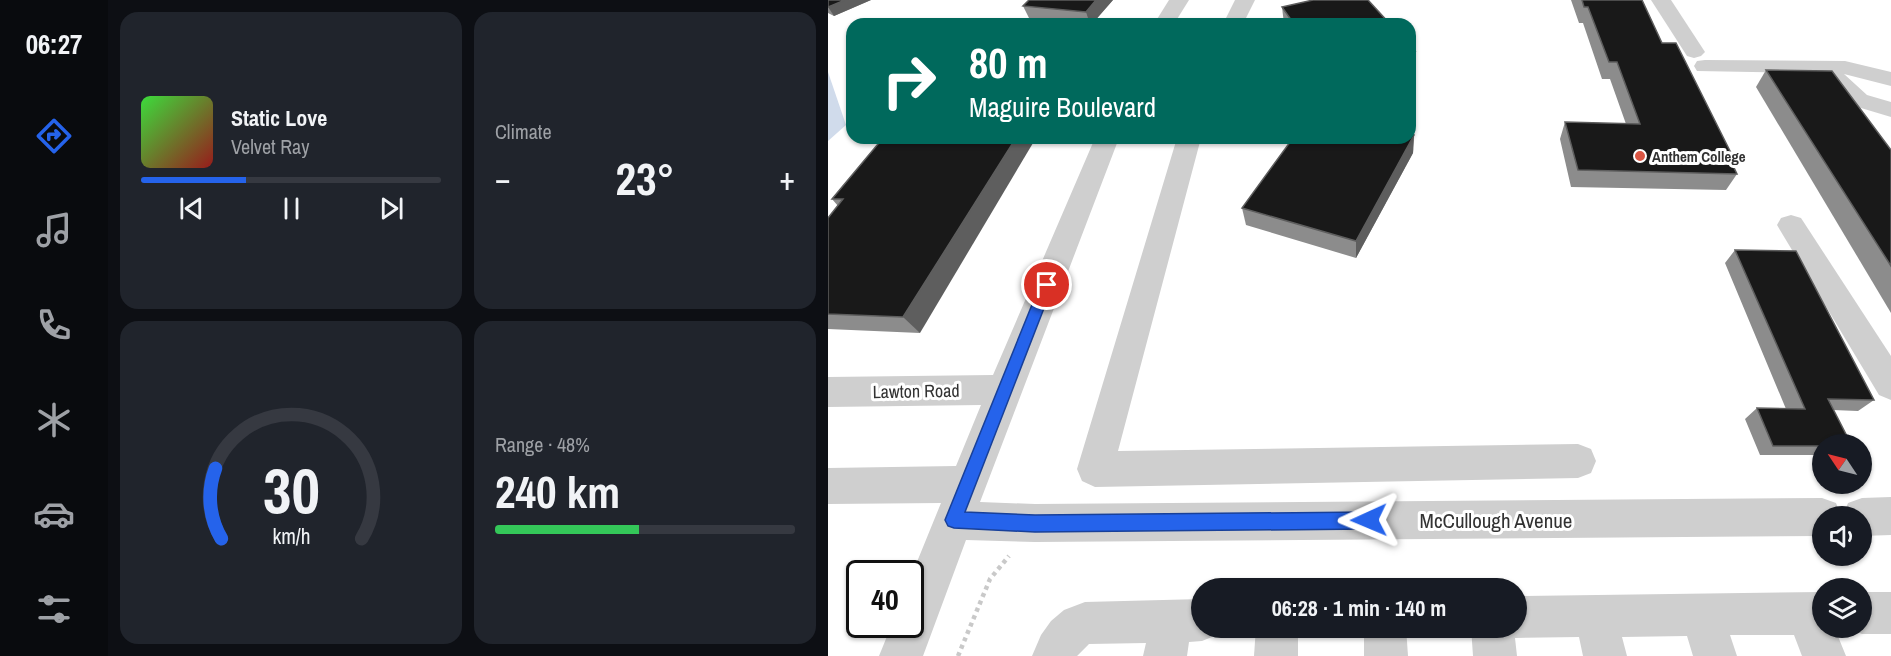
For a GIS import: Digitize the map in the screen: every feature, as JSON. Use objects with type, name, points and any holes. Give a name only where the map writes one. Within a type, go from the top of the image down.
[{"type":"street","points":[[1168,18],[1179,0]]},
{"type":"street","points":[[1236,18],[1245,0]]},
{"type":"street","points":[[1661,0],[1700,59],[1845,68],[1891,80]]},
{"type":"street","points":[[1823,67],[1860,100],[1891,110]]},
{"type":"street","points":[[901,656],[1004,390],[1105,144]]},
{"type":"street","points":[[1187,144],[1095,469],[1578,461]]},
{"type":"street","points":[[1791,225],[1890,382]]},
{"type":"street","name":"Lawton Road","points":[[828,392],[1004,390]]},
{"type":"street","points":[[828,486],[967,484]]},
{"type":"street","points":[[1872,517],[1891,516]]},
{"type":"street","name":"McCullough Avenue","points":[[954,520],[1035,523],[1812,517]]},
{"type":"street","points":[[1527,619],[1600,636],[1702,615],[1812,613]]},
{"type":"street","points":[[1872,613],[1891,613]]},
{"type":"street","points":[[1702,615],[1715,656]]},
{"type":"street","points":[[1054,656],[1069,631],[1085,623],[1179,632]]},
{"type":"street","points":[[1276,656],[1277,638]]},
{"type":"street","points":[[1385,638],[1386,656]]},
{"type":"street","points":[[1493,638],[1495,656]]},
{"type":"street","points":[[1820,638],[1824,656]]},
{"type":"path","points":[[958,656],[990,579],[1035,523]]},
{"type":"water","points":[[828,72],[846,125],[828,141]]},
{"type":"building","points":[[828,0],[845,0],[828,7]]},
{"type":"building","points":[[1029,0],[1096,0],[1086,12],[1023,6]]},
{"type":"building","points":[[1313,0],[1368,0],[1384,18],[1290,18],[1282,7]]},
{"type":"building","points":[[1582,0],[1642,0],[1662,43],[1676,43],[1731,153],[1727,153],[1737,174],[1578,170],[1565,122],[1640,124],[1617,62],[1609,62],[1588,7],[1584,7]]},
{"type":"building","points":[[1766,70],[1832,71],[1891,150],[1891,266]]},
{"type":"building","points":[[878,144],[1012,144],[903,317],[828,314],[828,218],[843,199],[832,199]]},
{"type":"building","points":[[1289,144],[1409,144],[1356,241],[1242,208]]},
{"type":"building","points":[[1735,250],[1796,251],[1874,400],[1828,399],[1846,434],[1812,434],[1812,446],[1773,446],[1757,408],[1805,409]]},
{"type":"place","name":"Anthem College","points":[[1640,156]]},
{"type":"route","points":[[1047,285],[954,520],[1035,523],[1369,520]]}]
